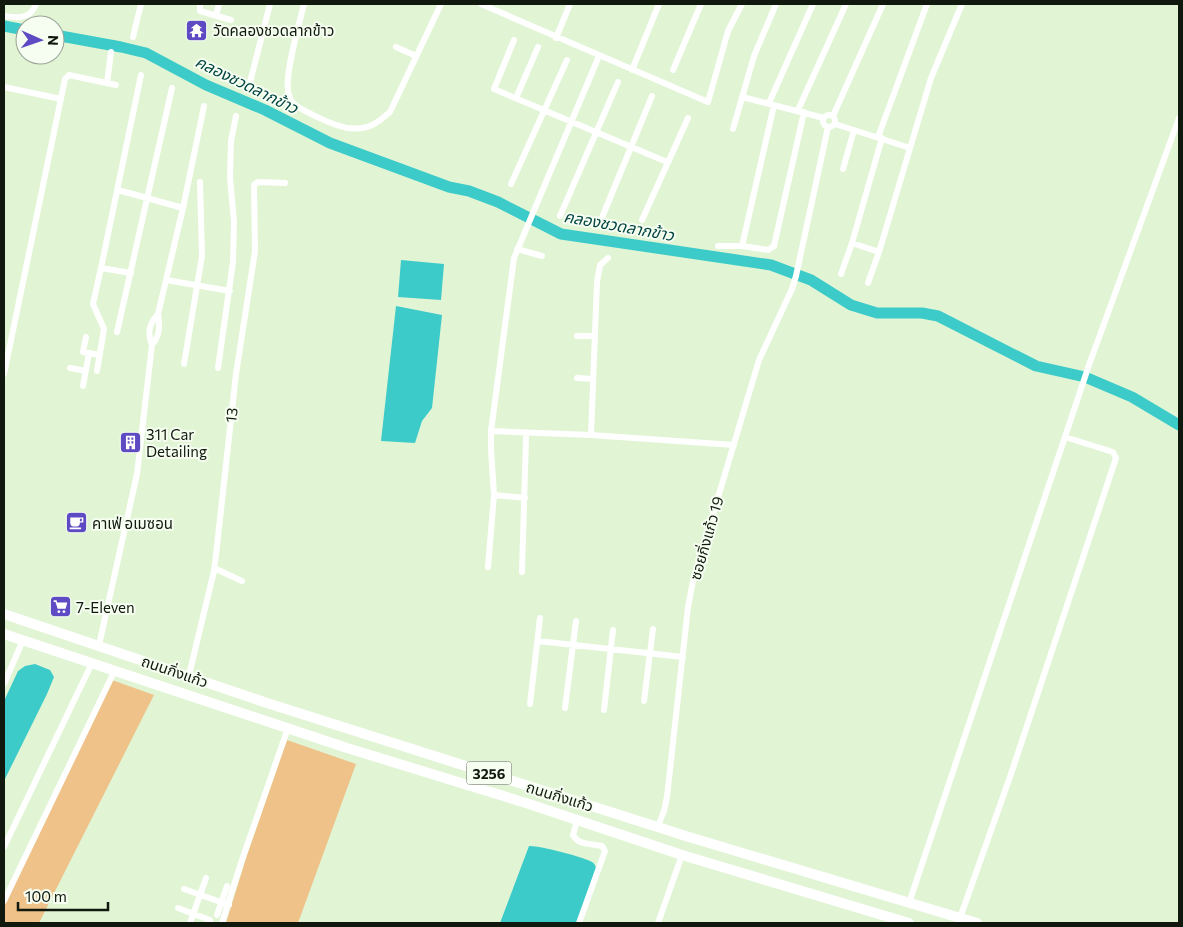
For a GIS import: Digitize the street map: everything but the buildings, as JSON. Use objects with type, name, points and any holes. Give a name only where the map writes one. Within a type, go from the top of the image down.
[{"type":"main road","name":"ถนนกิ่งแก้ว","points":[[4,614],[303,714],[909,904],[977,923]]},
{"type":"main road","name":"ถนนกิ่งแก้ว","points":[[4,634],[344,747],[682,855],[909,923]]},
{"type":"street","points":[[4,16],[20,18],[28,16],[36,4]]},
{"type":"street","points":[[133,37],[141,4]]},
{"type":"street","points":[[200,4],[200,11],[231,20]]},
{"type":"street","points":[[216,16],[219,4]]},
{"type":"street","points":[[248,90],[270,4]]},
{"type":"street","points":[[304,4],[288,86],[290,99],[303,110],[340,126],[353,128],[367,127],[374,124],[390,112],[441,4]]},
{"type":"street","points":[[485,4],[556,38],[708,102],[713,91],[728,32],[739,5]]},
{"type":"street","points":[[556,38],[570,4]]},
{"type":"street","points":[[632,70],[660,4]]},
{"type":"street","points":[[673,70],[701,4]]},
{"type":"street","points":[[733,129],[754,56],[776,4]]},
{"type":"street","points":[[742,246],[772,104],[813,4]]},
{"type":"street","points":[[718,246],[742,246],[768,250],[774,246],[801,111],[846,4]]},
{"type":"street","points":[[833,116],[883,4]]},
{"type":"street","points":[[842,274],[880,137],[927,4]]},
{"type":"street","points":[[868,283],[880,252],[932,78],[962,4]]},
{"type":"street","points":[[514,40],[494,89],[667,162]]},
{"type":"street","points":[[516,98],[538,47]]},
{"type":"street","points":[[396,48],[416,56]]},
{"type":"street","points":[[107,83],[111,52]]},
{"type":"street","points":[[488,567],[494,495],[491,431],[512,268],[517,249],[599,56]]},
{"type":"street","points":[[511,184],[546,111],[567,60]]},
{"type":"street","points":[[4,374],[65,79],[69,75],[116,84]]},
{"type":"street","points":[[98,372],[104,329],[93,304],[141,75]]},
{"type":"street","points":[[560,216],[618,82]]},
{"type":"street","points":[[4,87],[61,100]]},
{"type":"street","points":[[117,332],[172,88]]},
{"type":"street","points":[[601,220],[652,96]]},
{"type":"street","points":[[742,97],[824,118]]},
{"type":"street","points":[[152,346],[158,337],[160,326],[158,314],[183,208],[204,106]]},
{"type":"street","points":[[824,118],[829,114],[833,116],[836,119],[835,124]]},
{"type":"street","points":[[218,368],[230,291],[234,248],[230,178],[231,141],[236,116]]},
{"type":"street","points":[[642,220],[688,118]]},
{"type":"street","points":[[824,118],[823,122],[828,127],[832,127],[835,124],[910,148]]},
{"type":"street","points":[[909,904],[1089,364],[1179,118]]},
{"type":"street","name":"ซอยกิ่งแก้ว 19","points":[[658,826],[668,797],[682,657],[693,581],[759,360],[792,289],[796,276],[828,127]]},
{"type":"street","points":[[843,169],[854,130]]},
{"type":"street","name":"13","points":[[189,675],[214,568],[236,374],[255,251],[254,185],[258,182],[266,181],[285,183]]},
{"type":"street","points":[[184,364],[202,256],[200,182]]},
{"type":"street","points":[[118,190],[183,208]]},
{"type":"street","points":[[852,243],[880,252]]},
{"type":"street","points":[[517,249],[542,256]]},
{"type":"street","points":[[591,435],[599,269],[608,258]]},
{"type":"street","points":[[100,268],[131,273]]},
{"type":"street","points":[[166,280],[230,291]]},
{"type":"street","points":[[99,645],[137,474],[152,346],[149,329],[151,322],[158,314]]},
{"type":"street","points":[[577,336],[595,336]]},
{"type":"street","points":[[86,337],[84,352],[100,355]]},
{"type":"street","points":[[83,386],[89,353]]},
{"type":"street","points":[[70,368],[86,371]]},
{"type":"street","points":[[577,378],[593,379]]},
{"type":"street","points":[[491,431],[591,435],[734,445]]},
{"type":"street","points":[[522,572],[526,437]]},
{"type":"street","points":[[960,918],[1116,458],[1114,452],[1065,437]]},
{"type":"street","points":[[494,495],[525,498]]},
{"type":"street","points":[[214,568],[242,581]]},
{"type":"street","points":[[530,704],[540,618]]},
{"type":"street","points":[[565,708],[576,620]]},
{"type":"street","points":[[644,701],[653,629]]},
{"type":"street","points":[[604,710],[613,630]]},
{"type":"street","points":[[4,684],[23,640]]},
{"type":"street","points":[[538,642],[682,657]]},
{"type":"street","points":[[4,847],[92,663]]},
{"type":"street","points":[[4,901],[115,670]]},
{"type":"street","points":[[222,923],[288,728]]},
{"type":"street","points":[[577,820],[573,835],[576,840],[584,844],[602,846],[605,851],[579,923]]},
{"type":"street","points":[[658,923],[682,855]]},
{"type":"street","points":[[190,923],[206,878]]},
{"type":"street","points":[[217,916],[227,886]]},
{"type":"street","points":[[184,889],[229,905]]},
{"type":"street","points":[[178,908],[210,920],[210,923]]},
{"type":"shaded area","points":[[112,680],[154,695],[39,923],[4,923],[4,906]]},
{"type":"shaded area","points":[[287,740],[356,764],[298,923],[226,923],[247,855]]},
{"type":"water","points":[[401,260],[444,264],[441,300],[398,297]]},
{"type":"water","points":[[396,306],[442,315],[432,408],[422,421],[415,443],[381,441]]},
{"type":"water","points":[[35,664],[50,670],[54,677],[4,781],[4,701],[18,671],[25,666]]},
{"type":"water","points":[[529,846],[571,854],[595,865],[596,868],[577,923],[500,923]]},
{"type":"waterway","name":"คลองชวดลากข้าว","points":[[4,26],[15,28]]},
{"type":"waterway","name":"คลองชวดลากข้าว","points":[[65,37],[146,53],[206,85],[265,110],[330,143],[449,187],[469,191],[498,202],[561,234],[771,265],[811,280],[851,305],[877,313],[922,313],[938,316],[1036,366],[1085,377],[1132,397],[1179,425]]},
{"type":"place","name":"วัดคลองชวดลากข้าว","points":[[197,30]]},
{"type":"place","name":"311 Car Detailing","points":[[130,443]]},
{"type":"place","name":"คาเฟ่ อเมซอน","points":[[76,523]]},
{"type":"place","name":"7-Eleven","points":[[60,607]]}]
